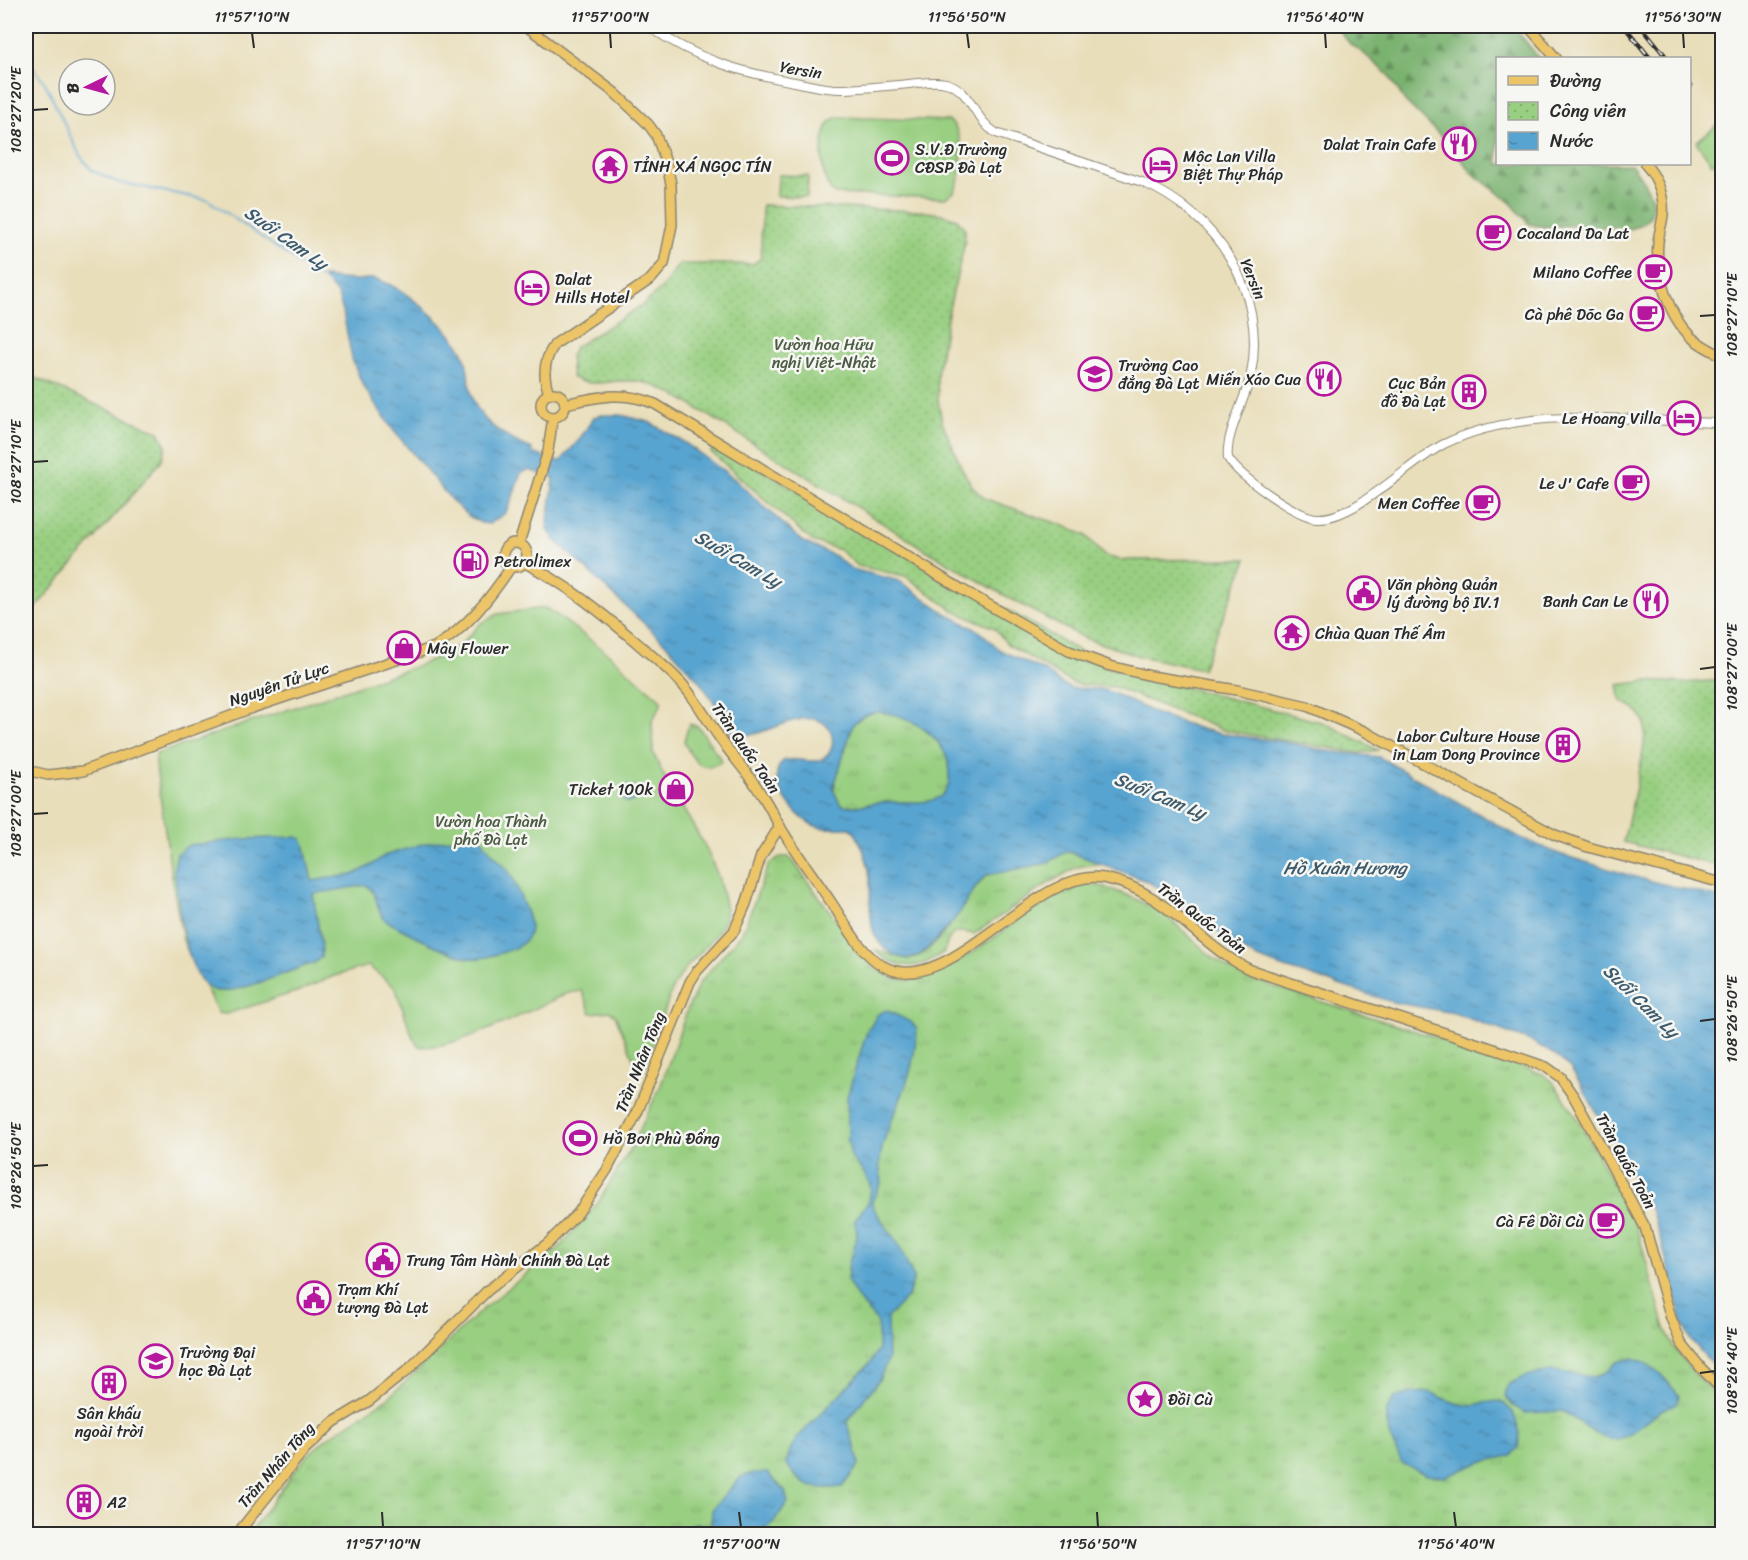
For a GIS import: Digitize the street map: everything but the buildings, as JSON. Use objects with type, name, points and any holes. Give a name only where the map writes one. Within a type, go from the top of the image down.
[{"type":"main road","points":[[526,26],[615,93],[648,124],[656,135],[667,165],[672,202],[671,237],[664,264],[644,285],[555,344],[548,355],[545,368],[545,381],[549,393]]},
{"type":"main road","points":[[1528,26],[1555,57]]},
{"type":"main road","points":[[1646,165],[1656,180],[1662,201],[1663,215],[1658,242],[1660,274],[1671,308],[1682,328],[1692,338],[1722,356]]},
{"type":"main road","points":[[549,393],[560,394],[565,404],[563,412],[553,417],[546,415],[540,406],[543,396],[549,393]]},
{"type":"main road","points":[[565,404],[613,395],[631,396],[655,404],[961,589],[1053,643],[1087,659],[1151,676],[1237,690],[1307,706],[1364,731],[1555,835],[1588,847],[1722,883]]},
{"type":"main road","points":[[519,543],[548,451],[553,417]]},
{"type":"main road","points":[[511,543],[519,543],[527,551],[525,562],[519,567],[512,567],[504,560],[504,550],[511,543]]},
{"type":"main road","name":"Trần Quốc Toản","points":[[525,562],[579,595],[681,683],[759,789],[780,826],[864,950],[874,961],[891,970],[909,973],[924,971],[961,953],[1025,908],[1068,883],[1084,878],[1103,878],[1138,890],[1157,900],[1174,911],[1224,955],[1251,970],[1485,1046],[1554,1072],[1574,1097],[1645,1227],[1671,1318],[1681,1343],[1722,1390]]},
{"type":"main road","name":"Nguyên Tử Lực","points":[[26,771],[48,775],[83,771],[263,704],[435,647],[461,629],[484,605],[512,567]]},
{"type":"main road","name":"Trần Nhân Tông","points":[[237,1534],[286,1471],[319,1435],[334,1422],[369,1401],[409,1369],[487,1291],[548,1243],[578,1213],[607,1170],[637,1113],[690,982],[697,971],[734,931],[741,918],[761,856],[780,826]]},
{"type":"street","name":"Yersin","points":[[648,26],[674,44],[703,58],[769,78],[843,89],[931,82],[946,83],[959,88],[970,102],[978,118],[987,128],[996,133],[1142,182],[1159,189],[1187,208],[1208,227],[1225,249],[1248,297],[1253,323],[1251,373],[1228,443],[1228,458],[1239,471],[1288,508],[1300,514],[1315,518],[1338,515],[1436,448],[1464,435],[1492,427],[1516,422],[1564,418],[1722,423]]},
{"type":"green space","points":[[1335,26],[1513,26],[1538,57],[1496,57],[1496,165],[1632,165],[1644,182],[1652,200],[1653,209],[1649,217],[1642,224],[1629,229],[1579,225],[1544,227],[1529,224],[1511,203],[1471,172],[1452,147],[1405,101],[1389,76],[1351,45]]},
{"type":"green space","name":"S.V.Đ Trường CĐSP Đà Lạt","points":[[839,117],[949,121],[955,126],[961,144],[961,166],[957,186],[953,193],[945,198],[835,194],[823,170],[822,147],[827,128],[832,120]]},
{"type":"green space","points":[[1722,121],[1722,155],[1712,164],[1696,142]]},
{"type":"green space","points":[[778,175],[808,176],[807,197],[777,196]]},
{"type":"green space","name":"Vườn hoa Hữu nghị Việt-Nhật","points":[[762,205],[920,211],[957,219],[965,229],[965,242],[948,313],[937,375],[942,422],[963,471],[974,489],[986,499],[1085,535],[1105,556],[1121,560],[1247,559],[1202,669],[1139,656],[1084,638],[926,550],[664,390],[640,382],[594,383],[579,381],[572,377],[570,355],[575,347],[644,304],[662,288],[679,264],[753,264],[761,258]]},
{"type":"green space","points":[[26,374],[159,432],[166,446],[162,460],[26,619]]},
{"type":"green space","points":[[714,443],[1109,668],[1325,723],[1378,750],[1359,753],[1223,730],[1114,687],[1074,684],[1007,644],[995,628],[956,612],[905,576],[858,566],[840,550],[812,541],[711,452]]},
{"type":"green space","name":"Vườn hoa Thành phố Đà Lạt","points":[[544,608],[604,650],[661,700],[661,705],[652,721],[653,753],[706,848],[718,876],[726,908],[724,922],[715,936],[685,969],[673,987],[645,1066],[637,1067],[615,1015],[610,1011],[591,1013],[582,991],[568,993],[493,1028],[450,1043],[432,1046],[418,1046],[395,987],[368,966],[226,1014],[218,1013],[183,941],[173,886],[156,754],[420,665],[449,652],[464,641],[480,624],[498,614]]},
{"type":"green space","points":[[1722,680],[1722,867],[1623,842],[1638,780],[1645,731],[1644,722],[1638,712],[1621,701],[1618,685],[1647,681],[1683,683]]},
{"type":"green space","points":[[876,712],[896,715],[916,724],[925,729],[940,744],[949,767],[948,784],[941,796],[922,802],[880,802],[851,806],[840,804],[833,789],[853,724],[864,715]]},
{"type":"green space","points":[[689,724],[698,726],[722,761],[708,767],[694,759],[684,741]]},
{"type":"green space","points":[[1066,851],[1102,863],[1077,867],[1052,881],[974,934],[957,932],[948,940],[944,952],[925,963],[909,966],[897,964],[875,950],[907,959],[918,956],[929,949],[940,937],[987,875],[1047,863]]},
{"type":"green space","points":[[780,857],[788,857],[792,860],[868,963],[896,979],[915,979],[949,966],[1056,895],[1076,886],[1096,886],[1125,894],[1154,908],[1220,963],[1259,982],[1482,1052],[1543,1074],[1552,1081],[1573,1111],[1636,1225],[1665,1328],[1675,1349],[1722,1402],[1722,1534],[249,1534],[310,1453],[326,1439],[389,1397],[484,1308],[559,1248],[598,1203],[633,1144],[661,1085],[688,1008],[700,982],[742,933],[769,864]]},
{"type":"water","name":"Hồ Xuân Hương","points":[[323,277],[351,280],[374,279],[398,289],[425,309],[449,333],[464,355],[472,396],[481,414],[504,435],[532,449],[532,453],[560,462],[579,440],[594,417],[621,415],[649,422],[685,443],[731,476],[803,542],[833,555],[852,569],[899,581],[949,615],[981,632],[1000,650],[1045,671],[1060,683],[1071,688],[1100,689],[1157,714],[1222,734],[1379,757],[1519,837],[1559,854],[1642,879],[1722,898],[1722,1375],[1691,1340],[1682,1323],[1652,1212],[1580,1083],[1570,1068],[1555,1055],[1533,1042],[1454,1013],[1392,1002],[1251,955],[1225,938],[1170,895],[1147,881],[1067,851],[1047,863],[987,875],[951,923],[919,955],[904,958],[885,948],[872,928],[868,865],[854,831],[850,828],[826,828],[813,825],[790,806],[779,787],[778,769],[783,761],[820,760],[830,751],[832,738],[827,726],[814,719],[804,719],[748,735],[728,730],[725,719],[701,683],[667,645],[554,539],[547,528],[554,478],[529,470],[521,473],[505,513],[490,524],[481,523],[467,515],[453,502],[394,431],[363,386],[352,359],[338,295]],"holes":[[[876,712],[906,719],[925,729],[940,744],[948,764],[949,781],[946,789],[941,796],[922,802],[880,802],[851,806],[840,804],[833,789],[853,724],[864,715]]]},
{"type":"water","points":[[629,786],[635,788],[637,794],[635,800],[629,802],[623,800],[621,794],[623,788]]},
{"type":"water","points":[[477,834],[516,884],[530,926],[526,939],[520,945],[479,958],[469,958],[449,952],[385,920],[373,892],[366,885],[313,894],[322,949],[321,957],[314,963],[230,990],[220,991],[208,987],[198,976],[185,940],[174,868],[177,854],[189,845],[244,839],[296,837],[302,839],[304,843],[312,881],[355,874],[384,856],[422,844]]},
{"type":"water","points":[[886,1010],[911,1022],[917,1029],[910,1071],[880,1157],[882,1181],[872,1202],[874,1209],[899,1245],[914,1278],[908,1296],[887,1318],[888,1359],[879,1380],[847,1421],[859,1465],[842,1487],[816,1488],[798,1478],[786,1463],[791,1448],[798,1437],[871,1362],[878,1350],[878,1323],[858,1299],[847,1280],[849,1261],[853,1254],[857,1233],[855,1220],[869,1201],[871,1187],[864,1173],[851,1157],[848,1141],[847,1097],[866,1034],[878,1014]]},
{"type":"water","points":[[1633,1358],[1653,1368],[1679,1396],[1674,1405],[1663,1409],[1627,1436],[1614,1440],[1604,1438],[1562,1411],[1526,1413],[1513,1406],[1506,1398],[1505,1391],[1509,1384],[1526,1376],[1553,1371],[1593,1377],[1603,1374],[1617,1362]]},
{"type":"water","points":[[1430,1392],[1462,1405],[1501,1401],[1513,1412],[1520,1433],[1518,1448],[1510,1456],[1481,1462],[1445,1477],[1427,1475],[1402,1463],[1387,1423],[1387,1410],[1394,1398],[1411,1393]]},
{"type":"water","points":[[753,1473],[767,1473],[785,1491],[788,1502],[774,1522],[757,1534],[723,1534],[711,1524],[712,1510],[741,1477]]},
{"type":"water","points":[[696,1523],[710,1527],[716,1534],[677,1534],[683,1528]]},
{"type":"waterway","name":"Suối Cam Ly","points":[[26,58],[45,83],[80,156],[93,171],[117,182],[208,200],[329,284]]},
{"type":"railway","points":[[1624,26],[1649,57]]},
{"type":"railway","points":[[1641,26],[1666,57]]},
{"type":"place","name":"Dalat Train Cafe","points":[[1459,144]]},
{"type":"place","name":"S.V.Đ Trường CĐSP Đà Lạt","points":[[892,158]]},
{"type":"place","name":"Mộc Lan Villa Biệt Thự Pháp","points":[[1160,165]]},
{"type":"place","name":"TỈNH XÁ NGỌC TÍN","points":[[610,166]]},
{"type":"place","name":"Cocaland Da Lat","points":[[1494,233]]},
{"type":"place","name":"Milano Coffee","points":[[1655,272]]},
{"type":"place","name":"Dalat Hills Hotel","points":[[532,288]]},
{"type":"place","name":"Cà phê Dõc Ga","points":[[1647,314]]},
{"type":"place","name":"Trường Cao đẳng Đà Lạt","points":[[1095,374]]},
{"type":"place","name":"Miến Xáo Cua","points":[[1324,379]]},
{"type":"place","name":"Cục Bản đồ Đà Lạt","points":[[1469,392]]},
{"type":"place","name":"Le Hoang Villa","points":[[1684,418]]},
{"type":"place","name":"Le J' Cafe","points":[[1632,483]]},
{"type":"place","name":"Men Coffee","points":[[1483,503]]},
{"type":"place","name":"Petrolimex","points":[[471,561]]},
{"type":"place","name":"Văn phòng Quản lý đường bộ IV.1","points":[[1364,593]]},
{"type":"place","name":"Banh Can Le","points":[[1651,601]]},
{"type":"place","name":"Chùa Quan Thế Âm","points":[[1292,633]]},
{"type":"place","name":"Mây Flower","points":[[404,648]]},
{"type":"place","name":"Labor Culture House in Lam Dong Province","points":[[1563,745]]},
{"type":"place","name":"Ticket 100k","points":[[676,789]]},
{"type":"place","name":"Hồ Bơi Phù Đổng","points":[[580,1138]]},
{"type":"place","name":"Cà Fê Dồi Cù","points":[[1607,1221]]},
{"type":"place","name":"Trung Tâm Hành Chính Đà Lạt","points":[[383,1260]]},
{"type":"place","name":"Trạm Khí tượng Đà Lạt","points":[[314,1298]]},
{"type":"place","name":"Trường Đại học Đà Lạt","points":[[156,1361]]},
{"type":"place","name":"Sân khấu ngoài trời","points":[[109,1383]]},
{"type":"place","name":"Đồi Cù","points":[[1145,1399]]},
{"type":"place","name":"A2","points":[[84,1502]]}]
